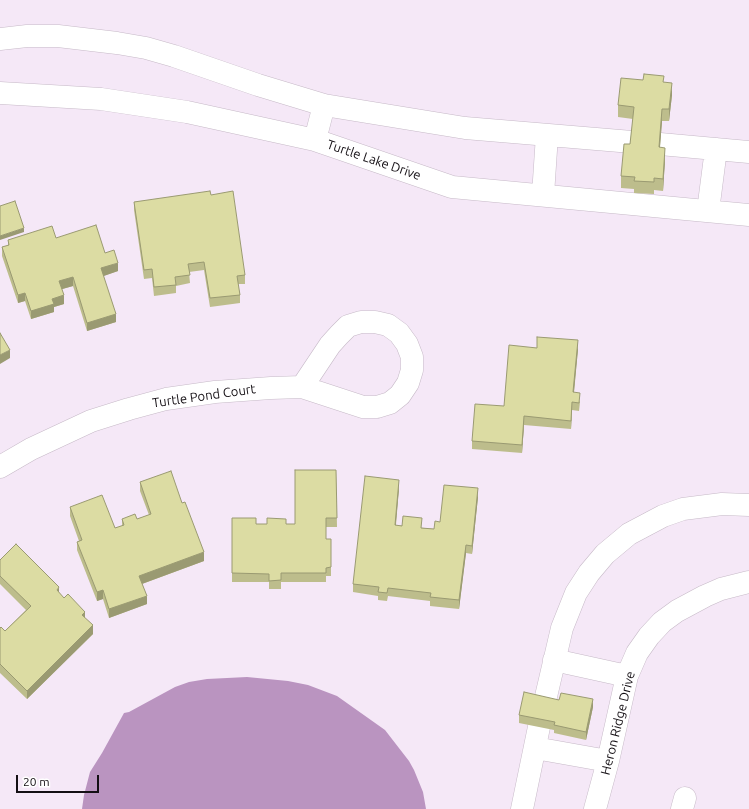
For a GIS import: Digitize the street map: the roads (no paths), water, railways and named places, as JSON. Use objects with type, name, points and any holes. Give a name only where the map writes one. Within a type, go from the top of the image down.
[{"type":"street","points":[[0,39],[27,36],[58,36],[146,48],[324,105],[465,128],[632,142]]},
{"type":"street","name":"Turtle Lake Drive","points":[[0,93],[101,99],[144,104],[187,112],[314,140],[452,187],[749,215]]},
{"type":"street","points":[[314,140],[324,105]]},
{"type":"street","points":[[543,195],[547,135]]},
{"type":"street","points":[[660,144],[749,152]]},
{"type":"street","points":[[708,211],[716,149]]},
{"type":"street","name":"Turtle Pond Court","points":[[0,468],[31,449],[60,434],[91,421],[166,399],[215,392],[302,387],[363,407],[377,407],[390,403],[400,395],[410,377],[412,370],[412,357],[407,344],[399,333],[388,325],[375,322],[361,322],[348,326],[339,335],[330,345],[302,387]]},
{"type":"street","points":[[544,705],[562,628],[576,593],[589,573],[605,554],[629,534],[663,516],[683,509],[722,504],[749,504]]},
{"type":"street","name":"Heron Ridge Drive","points":[[595,809],[628,676],[637,653],[649,636],[662,622],[677,611],[704,596],[721,589],[749,582]]},
{"type":"street","points":[[554,660],[628,676]]},
{"type":"street","points":[[522,809],[539,727]]},
{"type":"street","points":[[535,748],[608,761]]}]
